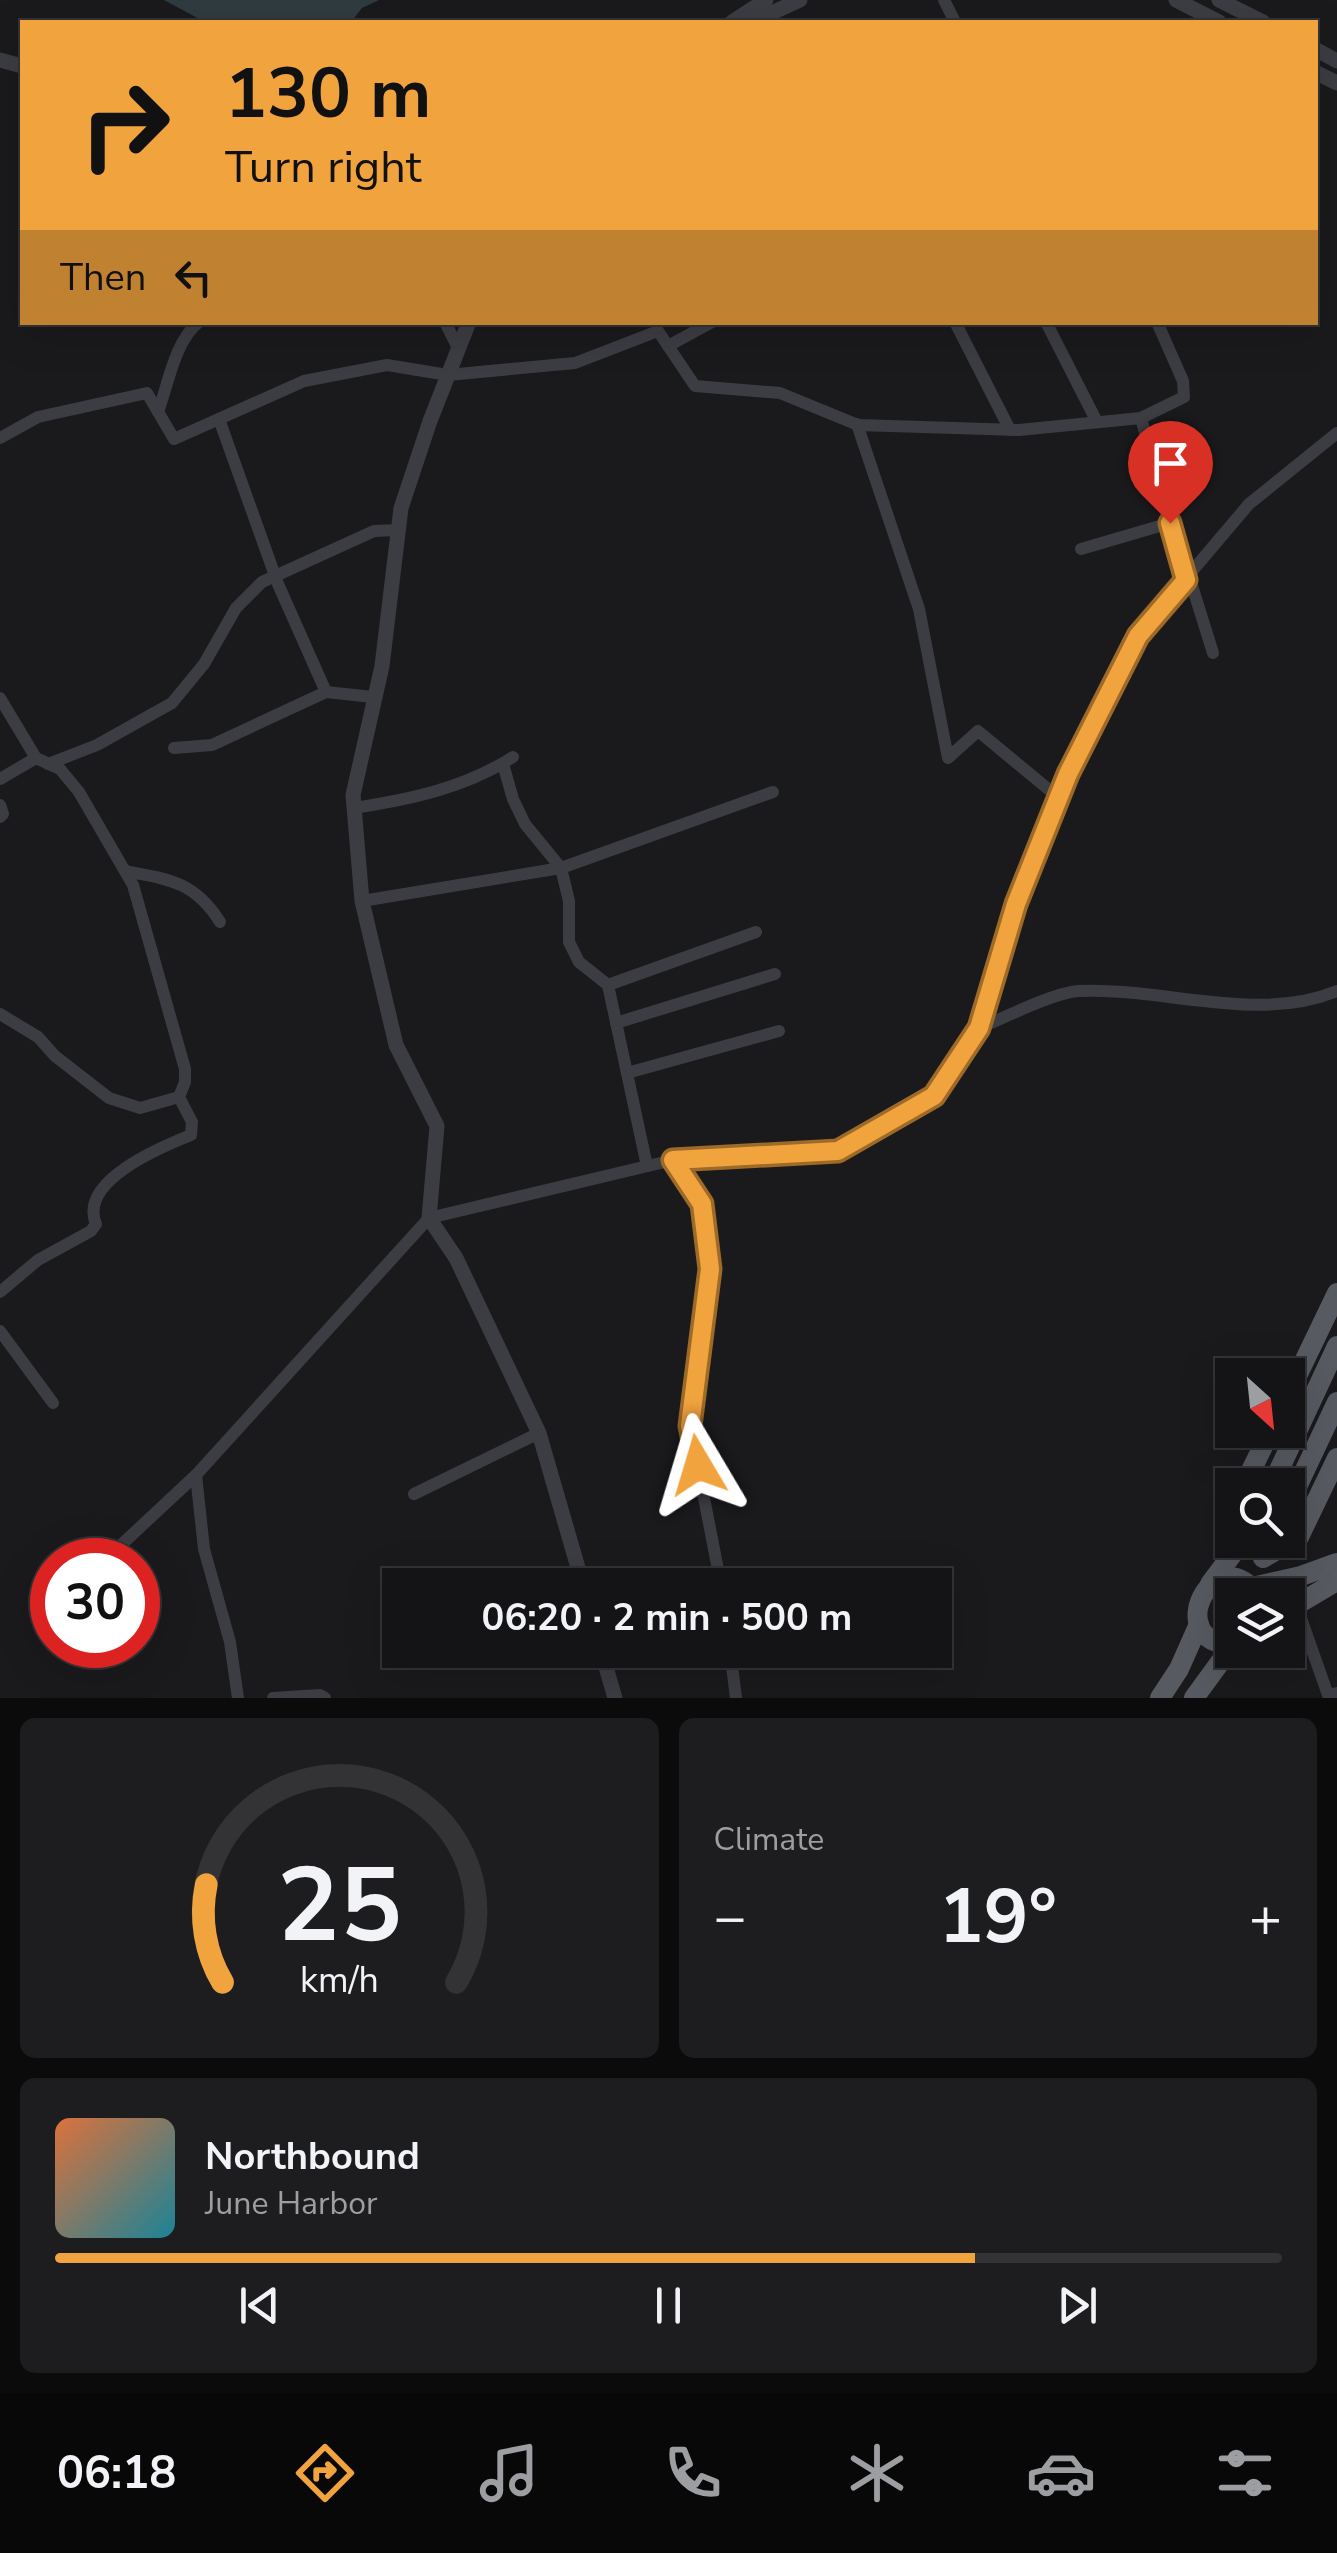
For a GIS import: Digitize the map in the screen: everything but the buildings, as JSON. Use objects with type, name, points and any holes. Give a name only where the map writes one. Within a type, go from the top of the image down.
[{"type":"main road","points":[[1305,1360],[1337,1293]]},
{"type":"main road","points":[[1280,1468],[1337,1346]]},
{"type":"main road","points":[[1305,1470],[1337,1402]]},
{"type":"main road","points":[[1305,1525],[1337,1458]]},
{"type":"main road","points":[[1160,1698],[1199,1624],[1197,1606],[1205,1589],[1227,1558]]},
{"type":"main road","points":[[1296,1578],[1337,1563]]},
{"type":"main road","points":[[1305,1599],[1337,1580]]},
{"type":"main road","points":[[1205,1589],[1215,1583]]},
{"type":"main road","points":[[1199,1624],[1215,1640]]},
{"type":"main road","points":[[1194,1698],[1216,1668]]},
{"type":"street","points":[[735,20],[766,0]]},
{"type":"street","points":[[756,20],[800,0]]},
{"type":"street","points":[[1176,0],[1215,20]]},
{"type":"street","points":[[1219,0],[1259,20]]},
{"type":"street","points":[[158,412],[178,353],[196,325]]},
{"type":"street","points":[[446,325],[458,348]]},
{"type":"street","points":[[468,325],[401,508],[382,666],[353,794],[362,902],[396,1044],[437,1126],[429,1218],[456,1258],[539,1433],[578,1568]]},
{"type":"street","points":[[668,346],[706,325]]},
{"type":"street","points":[[958,325],[1010,430]]},
{"type":"street","points":[[1048,325],[1097,422]]},
{"type":"street","points":[[0,438],[38,417],[148,393],[174,439],[304,381],[387,365],[448,374],[576,363],[656,327],[694,386],[780,393],[856,424],[1010,430],[1142,418],[1184,397],[1183,380],[1157,325]]},
{"type":"street","points":[[1142,418],[1170,523],[1213,653]]},
{"type":"street","points":[[219,419],[274,575],[326,692]]},
{"type":"street","points":[[856,424],[919,609],[948,758],[978,732],[1058,798]]},
{"type":"street","points":[[129,1538],[196,1475],[429,1218],[673,1160],[838,1151],[934,1096],[979,1028],[1016,904],[1058,798],[1138,636],[1249,504],[1337,433]]},
{"type":"street","points":[[1081,549],[1170,523]]},
{"type":"street","points":[[0,779],[42,761],[97,746],[172,703],[204,664],[236,608],[262,582],[374,531],[398,530]]},
{"type":"street","points":[[174,748],[212,745],[326,692],[372,697]]},
{"type":"street","points":[[0,698],[42,761],[60,769],[79,792],[125,871],[144,916],[156,973],[185,1069],[180,1097],[192,1122],[191,1135],[162,1146],[117,1173],[95,1202],[92,1214],[96,1224],[90,1231],[38,1260],[0,1292]]},
{"type":"street","points":[[354,808],[418,798],[483,776],[508,760],[513,799],[526,824],[561,868],[569,901],[568,942],[579,962],[608,985],[647,1166]]},
{"type":"street","points":[[362,902],[561,868],[774,792]]},
{"type":"street","points":[[0,805],[0,817]]},
{"type":"street","points":[[125,871],[182,885],[200,895],[220,922]]},
{"type":"street","points":[[608,985],[756,932]]},
{"type":"street","points":[[616,1023],[775,974]]},
{"type":"street","points":[[979,1028],[1076,991],[1172,996],[1251,1007],[1337,991]]},
{"type":"street","points":[[0,1014],[38,1036],[55,1056],[109,1098],[140,1108],[180,1097]]},
{"type":"street","points":[[627,1073],[779,1031]]},
{"type":"street","points":[[673,1160],[702,1204],[710,1269],[690,1426],[718,1568]]},
{"type":"street","points":[[0,1331],[53,1404]]},
{"type":"street","points":[[414,1494],[539,1433]]},
{"type":"street","points":[[196,1475],[204,1549],[230,1642],[238,1698]]},
{"type":"street","points":[[1305,1636],[1331,1695]]},
{"type":"street","points":[[607,1668],[616,1698]]},
{"type":"street","points":[[732,1668],[736,1698]]},
{"type":"street","points":[[274,1698],[324,1698]]},
{"type":"shaded area","points":[[164,0],[379,0],[362,8],[353,20],[201,20]]},
{"type":"route","points":[[698,1465],[690,1426],[710,1269],[702,1204],[673,1160],[838,1151],[934,1096],[979,1028],[1016,904],[1068,774],[1138,636],[1186,580],[1170,523]]}]
